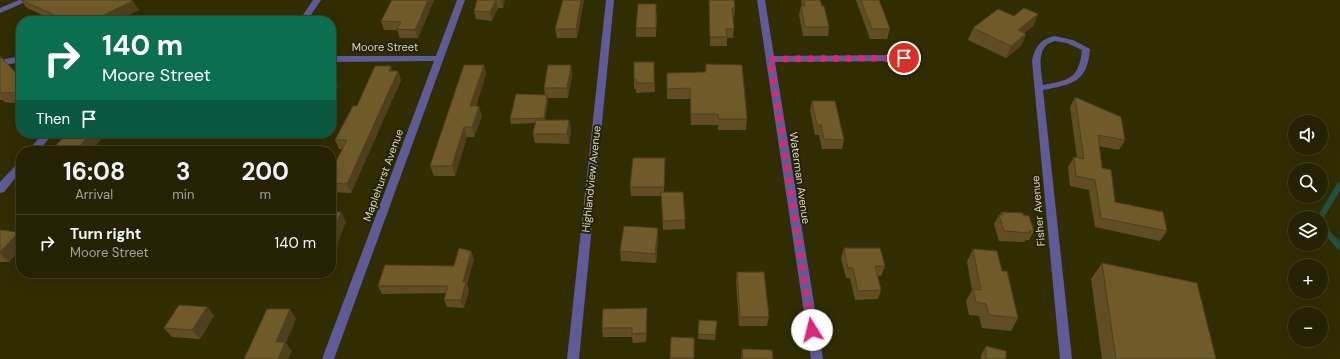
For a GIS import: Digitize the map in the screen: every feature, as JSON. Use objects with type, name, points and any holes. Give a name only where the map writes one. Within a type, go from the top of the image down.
[{"type":"street","points":[[0,11],[26,0]]},
{"type":"street","points":[[306,16],[317,0]]},
{"type":"street","name":"Maplehurst Avenue","points":[[328,359],[461,0]]},
{"type":"street","name":"Highlandview Avenue","points":[[573,359],[610,0]]},
{"type":"street","name":"Waterman Avenue","points":[[761,0],[817,359]]},
{"type":"street","name":"Fisher Avenue","points":[[1039,88],[1073,81],[1080,74],[1084,66],[1086,49],[1074,42],[1059,38],[1045,42],[1037,52],[1036,61],[1066,359]]},
{"type":"street","name":"Moore Street","points":[[336,59],[440,58]]},
{"type":"street","points":[[770,59],[904,58]]},
{"type":"street","points":[[0,63],[16,60]]},
{"type":"street","points":[[37,146],[44,138]]},
{"type":"street","points":[[0,189],[16,171]]},
{"type":"building","points":[[21,0],[133,1],[102,16],[57,16]]},
{"type":"building","points":[[392,0],[428,0],[415,30],[397,29],[401,22],[381,21]]},
{"type":"building","points":[[477,0],[496,0],[490,12],[474,11]]},
{"type":"building","points":[[563,0],[581,0],[576,29],[555,29]]},
{"type":"building","points":[[709,0],[734,0],[735,8],[732,8],[734,29],[726,29],[727,37],[710,37]]},
{"type":"building","points":[[804,0],[820,0],[822,6],[824,6],[829,27],[805,27],[801,6],[805,6]]},
{"type":"building","points":[[861,0],[879,0],[890,29],[872,29]]},
{"type":"building","points":[[638,4],[656,4],[656,28],[636,28]]},
{"type":"building","points":[[1024,8],[1038,14],[1018,30],[1026,34],[1011,46],[973,28],[998,9],[1014,16]]},
{"type":"building","points":[[1,57],[16,73],[16,92],[0,93]]},
{"type":"building","points":[[634,62],[654,62],[654,83],[636,83],[636,79],[634,79]]},
{"type":"building","points":[[706,64],[742,65],[747,119],[719,119],[718,114],[691,114],[690,88],[667,89],[667,73],[706,72]]},
{"type":"building","points":[[464,65],[484,65],[470,106],[479,106],[472,127],[464,127],[452,166],[430,166]]},
{"type":"building","points":[[548,65],[571,65],[567,88],[544,88]]},
{"type":"building","points":[[375,66],[391,66],[389,71],[398,71],[347,184],[336,183],[336,161],[347,140],[335,140],[353,106],[357,106]]},
{"type":"building","points":[[516,94],[547,95],[544,118],[510,119]]},
{"type":"building","points":[[1075,97],[1121,117],[1125,140],[1098,135],[1102,168],[1111,170],[1115,202],[1163,212],[1167,231],[1101,218],[1095,180],[1076,176],[1074,157],[1084,159]]},
{"type":"building","points":[[812,101],[835,101],[844,140],[824,139],[821,125],[817,125]]},
{"type":"building","points":[[536,120],[569,120],[567,134],[533,134]]},
{"type":"building","points":[[63,138],[87,138],[80,146],[55,146]]},
{"type":"building","points":[[633,158],[665,158],[664,187],[630,187]]},
{"type":"building","points":[[661,192],[683,192],[685,220],[663,221]]},
{"type":"building","points":[[336,212],[341,212],[336,225]]},
{"type":"building","points":[[1002,212],[1023,213],[1023,215],[1029,216],[1034,231],[1029,231],[1030,233],[1004,231],[999,215],[1003,215]]},
{"type":"building","points":[[624,226],[658,228],[655,254],[620,251]]},
{"type":"building","points":[[0,230],[16,232],[16,235],[0,252]]},
{"type":"building","points":[[459,248],[471,251],[463,282],[466,282],[461,300],[444,300],[448,286],[378,286],[385,265],[454,266]]},
{"type":"building","points":[[844,248],[880,248],[885,266],[875,266],[881,290],[858,291],[853,268],[848,268]]},
{"type":"building","points":[[973,249],[997,251],[1002,271],[1007,271],[1018,318],[989,315],[986,304],[976,302],[973,289],[981,290]]},
{"type":"building","points":[[1102,263],[1197,283],[1216,359],[1116,359]]},
{"type":"building","points":[[737,272],[764,272],[769,317],[740,317]]},
{"type":"building","points":[[179,305],[207,307],[192,330],[164,328]]},
{"type":"building","points":[[647,308],[646,333],[632,334],[632,328],[602,328],[603,309]]},
{"type":"building","points":[[267,309],[290,309],[276,342],[285,342],[278,359],[244,359]]},
{"type":"building","points":[[699,320],[717,321],[715,335],[698,334]]},
{"type":"building","points":[[671,337],[694,338],[694,358],[670,358]]},
{"type":"building","points":[[986,346],[1006,351],[1006,359],[986,359]]},
{"type":"building","points":[[742,349],[772,350],[773,359],[743,359]]},
{"type":"waterway","points":[[1324,211],[1340,185]]},
{"type":"waterway","points":[[1328,234],[1340,247]]},
{"type":"route","points":[[812,330],[770,59],[904,58]]}]
